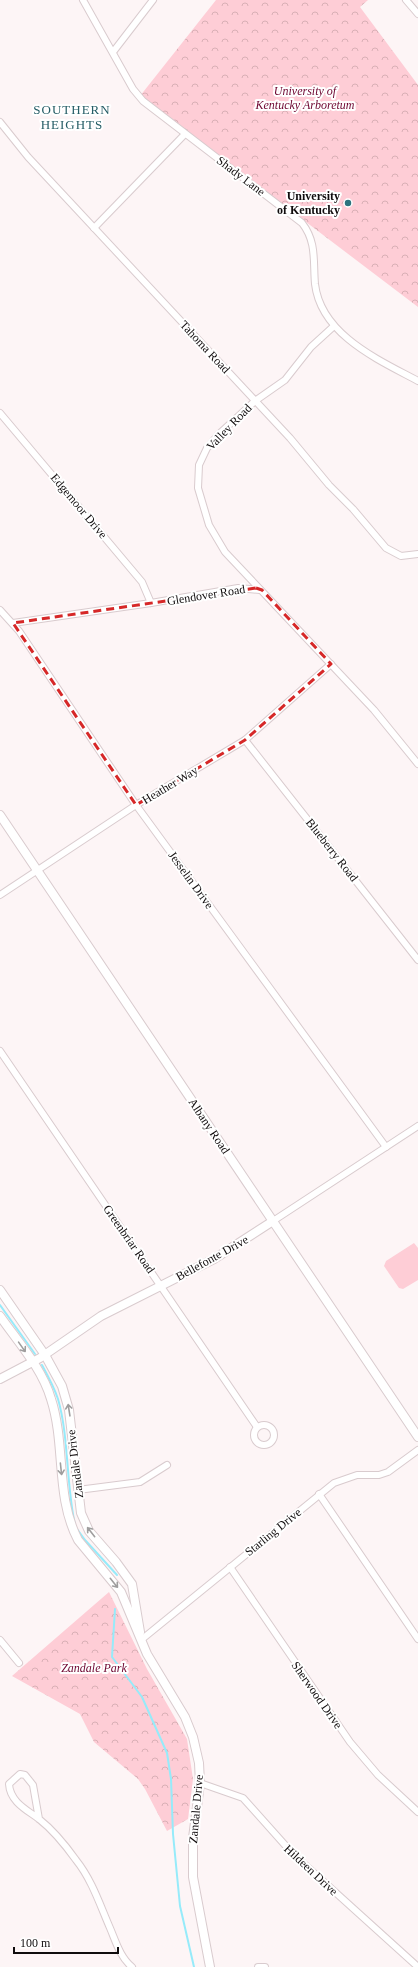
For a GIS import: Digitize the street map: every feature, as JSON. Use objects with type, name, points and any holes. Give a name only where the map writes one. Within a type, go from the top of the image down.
[{"type":"street","name":"Shady Lane","points":[[83,0],[138,96],[185,134],[302,223],[309,234],[314,249],[315,283],[318,296],[334,326],[368,353],[418,381]]},
{"type":"street","points":[[113,52],[153,0]]},
{"type":"street","points":[[406,0],[418,14]]},
{"type":"street","name":"Tahoma Road","points":[[0,122],[28,157],[290,438],[328,485],[353,509],[386,548],[401,556],[418,554]]},
{"type":"street","points":[[94,228],[185,134]]},
{"type":"street","name":"Valley Road","points":[[262,590],[219,544],[207,519],[198,488],[199,465],[207,448],[218,435],[255,400],[285,380],[311,347],[334,326]]},
{"type":"street","name":"Edgemoor Drive","points":[[0,413],[142,582],[151,603]]},
{"type":"street","name":"Glendover Road","points":[[12,623],[151,603],[238,588],[262,590],[374,710],[418,764]]},
{"type":"street","name":"Jesselin Drive","points":[[0,610],[12,623],[136,805],[386,1147]]},
{"type":"street","name":"Heather Way","points":[[0,895],[136,805],[245,740],[331,664]]},
{"type":"street","name":"Blueberry Road","points":[[245,740],[418,960]]},
{"type":"street","name":"Albany Road","points":[[0,815],[418,1437]]},
{"type":"street","name":"Greenbriar Road","points":[[0,1051],[257,1427]]},
{"type":"street","name":"Bellefonte Drive","points":[[0,1379],[45,1355],[101,1316],[230,1251],[418,1126]]},
{"type":"street","name":"Zandale Drive","points":[[0,1290],[56,1372],[67,1401],[81,1513],[85,1524],[132,1584],[141,1640]]},
{"type":"street","name":"Zandale Drive","points":[[0,1316],[32,1361],[46,1385],[54,1408],[64,1498],[68,1518],[73,1531],[78,1540],[121,1592],[153,1666],[189,1726],[199,1763],[200,1784],[193,1838],[193,1877],[210,1967]]},
{"type":"street","name":"Starling Drive","points":[[141,1640],[319,1494],[342,1479],[357,1475],[388,1472],[418,1450]]},
{"type":"street","points":[[78,1490],[140,1482],[167,1465]]},
{"type":"street","points":[[319,1494],[418,1639]]},
{"type":"street","name":"Sherwood Drive","points":[[230,1567],[350,1742],[378,1775],[418,1812]]},
{"type":"street","points":[[0,1640],[19,1663]]},
{"type":"street","points":[[39,1819],[33,1785],[25,1775],[20,1774],[9,1784],[10,1789],[19,1805],[39,1819],[62,1843],[82,1868],[95,1892],[118,1948],[129,1966]]},
{"type":"street","name":"Hildeen Drive","points":[[200,1784],[239,1795],[248,1801],[277,1838],[293,1854],[418,1967]]},
{"type":"street","points":[[258,1967],[265,1967]]},
{"type":"highlighted area","points":[[256,588],[262,590],[331,664],[245,740],[136,805],[13,623]]},
{"type":"green space","name":"University of Kentucky Arboretum","points":[[216,0],[368,0],[360,7],[418,85],[418,307],[140,96]]},
{"type":"green space","points":[[414,1243],[418,1248],[418,1280],[403,1289],[399,1288],[384,1266],[386,1261]]},
{"type":"green space","name":"Zandale Park","points":[[109,1592],[147,1669],[187,1739],[193,1779],[188,1819],[167,1831],[145,1789],[138,1779],[94,1742],[80,1714],[12,1676]]},
{"type":"waterway","points":[[0,1305],[35,1354]]},
{"type":"waterway","points":[[42,1365],[55,1390],[62,1414],[70,1493],[75,1525]]},
{"type":"waterway","points":[[77,1529],[117,1575]]},
{"type":"waterway","points":[[115,1609],[112,1657],[142,1697],[167,1753],[171,1779],[173,1834],[180,1906],[194,1967]]},
{"type":"place","name":"University of Kentucky","points":[[348,203]]},
{"type":"district","name":"SOUTHERN HEIGHTS","points":[[72,116]]}]
